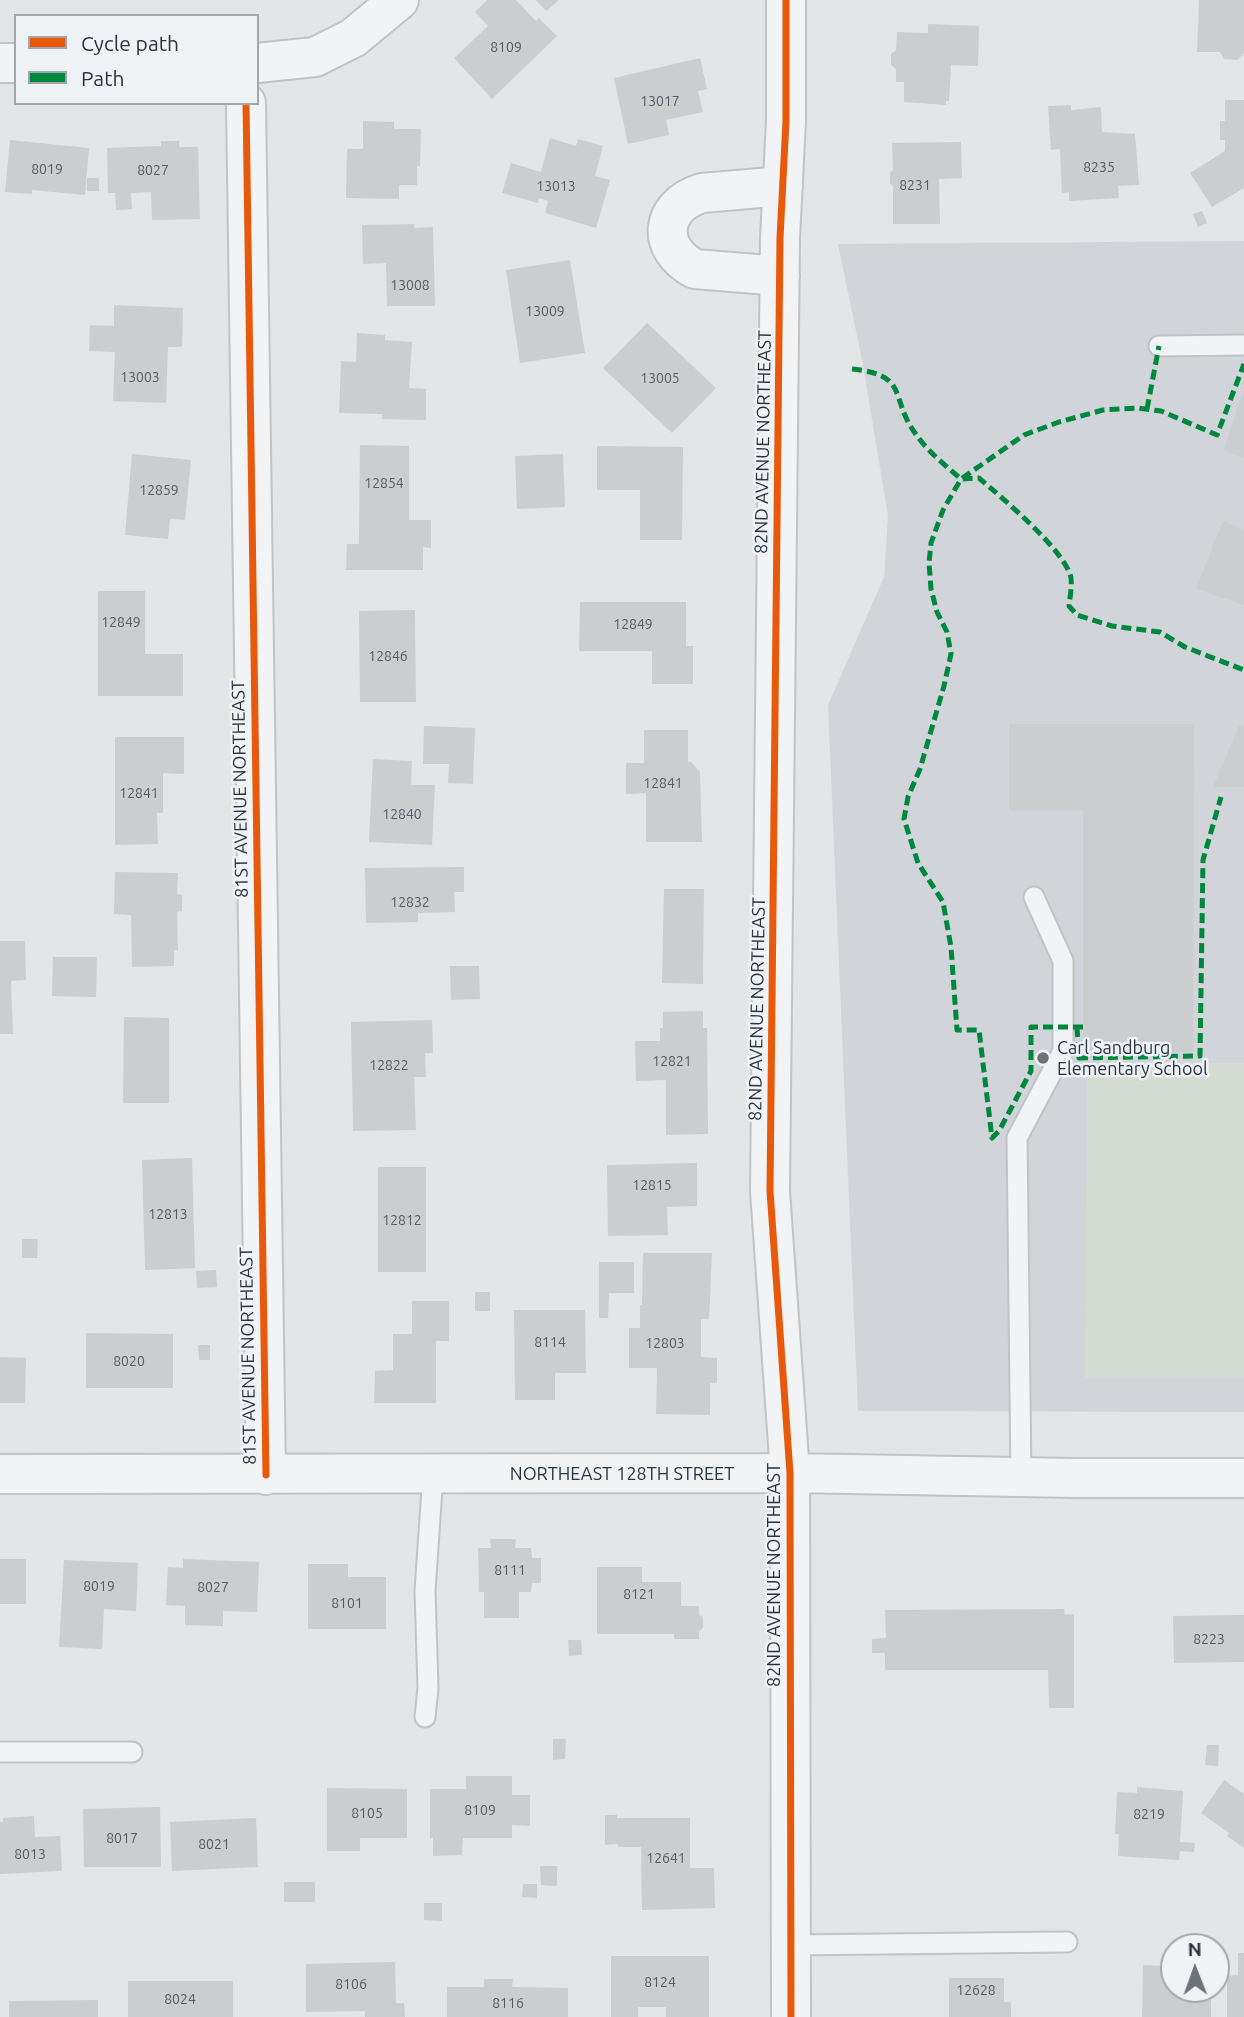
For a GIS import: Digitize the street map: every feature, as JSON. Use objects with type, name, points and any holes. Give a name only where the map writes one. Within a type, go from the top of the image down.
[{"type":"street","points":[[259,63],[315,57],[353,38],[398,0]]},
{"type":"street","name":"82ND AVENUE NORTHEAST","points":[[786,0],[786,121],[780,276],[770,1191],[790,1474],[791,2017]]},
{"type":"street","name":"81ST AVENUE NORTHEAST","points":[[246,105],[265,1475]]},
{"type":"street","points":[[780,276],[695,269],[675,254],[669,243],[667,229],[674,209],[691,196],[783,187]]},
{"type":"street","name":"NORTHEAST 128TH STREET","points":[[0,1474],[790,1474],[1244,1478]]},
{"type":"lane","points":[[1159,346],[1244,345]]},
{"type":"lane","points":[[1021,1477],[1017,1138],[1063,1051],[1063,961],[1034,897]]},
{"type":"lane","points":[[425,1717],[428,1688],[425,1591],[433,1474]]},
{"type":"lane","points":[[0,1752],[132,1752]]},
{"type":"lane","points":[[791,1945],[1067,1942]]},
{"type":"shaded area","name":"Carl Sandburg Elementary School","points":[[1244,241],[1244,1412],[858,1411],[828,705],[884,577],[888,516],[863,365],[838,244]]},
{"type":"shaded area","points":[[1087,1063],[1244,1063],[1244,1378],[1085,1378]]},
{"type":"building","points":[[487,0],[516,0],[536,21],[539,18],[557,36],[492,99],[454,58],[488,26],[475,12]]},
{"type":"building","points":[[536,0],[559,0],[546,11]]},
{"type":"building","points":[[1199,0],[1244,0],[1244,53],[1238,60],[1224,59],[1220,52],[1197,52]]},
{"type":"building","points":[[928,24],[979,26],[978,66],[951,65],[949,101],[946,101],[946,105],[904,102],[904,82],[896,82],[896,69],[891,65],[891,54],[896,50],[897,32],[928,33]]},
{"type":"building","points":[[700,58],[707,89],[698,91],[703,112],[666,120],[669,135],[628,144],[614,78]]},
{"type":"building","points":[[1225,100],[1244,100],[1244,188],[1212,207],[1190,173],[1225,151],[1225,140],[1220,140],[1220,121],[1225,121]]},
{"type":"building","points":[[1071,105],[1071,110],[1101,107],[1102,132],[1135,134],[1139,185],[1118,186],[1119,198],[1069,201],[1069,192],[1062,193],[1060,149],[1051,150],[1048,106]]},
{"type":"building","points":[[363,121],[394,122],[394,129],[421,129],[417,185],[399,185],[399,199],[346,198],[347,149],[363,149]]},
{"type":"building","points":[[550,138],[576,146],[578,139],[603,146],[595,176],[610,180],[596,228],[545,213],[548,201],[539,198],[538,203],[502,193],[511,163],[541,172]]},
{"type":"building","points":[[10,140],[89,148],[85,195],[32,190],[32,194],[5,192]]},
{"type":"building","points":[[161,141],[179,141],[179,147],[198,147],[200,219],[152,220],[151,192],[131,193],[132,209],[116,210],[115,193],[108,193],[107,148],[161,146]]},
{"type":"building","points":[[961,142],[962,178],[939,179],[940,224],[893,224],[893,186],[890,183],[890,173],[893,170],[892,143]]},
{"type":"building","points":[[87,178],[99,178],[99,191],[87,191]]},
{"type":"building","points":[[1202,211],[1207,223],[1198,227],[1193,214]]},
{"type":"building","points":[[414,224],[414,228],[433,227],[435,306],[387,306],[386,263],[363,264],[362,225]]},
{"type":"building","points":[[570,260],[585,353],[520,363],[506,270]]},
{"type":"building","points":[[114,305],[183,308],[182,347],[168,347],[166,403],[113,401],[115,352],[89,351],[90,325],[114,326]]},
{"type":"building","points":[[647,323],[716,388],[672,433],[603,368]]},
{"type":"building","points":[[357,333],[385,335],[385,340],[412,342],[409,388],[426,389],[426,420],[382,419],[382,414],[339,413],[341,361],[356,362]]},
{"type":"building","points":[[1244,391],[1244,458],[1224,450]]},
{"type":"building","points":[[360,445],[409,446],[409,520],[431,520],[431,548],[423,547],[423,570],[346,570],[347,544],[359,544]]},
{"type":"building","points":[[597,446],[683,447],[682,540],[640,540],[640,490],[597,490]]},
{"type":"building","points":[[132,454],[191,460],[185,520],[170,519],[168,539],[125,535]]},
{"type":"building","points":[[563,454],[565,507],[517,509],[515,456]]},
{"type":"building","points":[[1223,521],[1244,530],[1244,605],[1196,589]]},
{"type":"building","points":[[98,591],[145,591],[145,654],[183,654],[183,696],[98,696]]},
{"type":"building","points":[[580,602],[686,602],[686,646],[693,646],[693,684],[652,684],[652,651],[579,651]]},
{"type":"building","points":[[415,610],[416,702],[360,702],[359,611]]},
{"type":"building","points":[[1009,724],[1194,724],[1193,1052],[1083,1051],[1083,810],[1009,810]]},
{"type":"building","points":[[424,726],[475,728],[473,784],[448,783],[449,764],[423,764]]},
{"type":"building","points":[[1239,726],[1244,726],[1244,787],[1213,787]]},
{"type":"building","points":[[644,730],[688,730],[688,762],[700,772],[702,842],[646,842],[646,793],[626,794],[626,763],[644,763]]},
{"type":"building","points":[[115,737],[184,737],[184,774],[163,773],[163,813],[157,813],[158,844],[115,845]]},
{"type":"building","points":[[373,759],[412,761],[411,785],[435,785],[432,845],[369,842]]},
{"type":"building","points":[[464,867],[464,892],[454,892],[455,912],[418,913],[418,922],[366,923],[365,868]]},
{"type":"building","points":[[115,872],[178,873],[177,894],[182,895],[182,911],[177,912],[178,950],[174,950],[174,966],[132,967],[131,915],[114,914]]},
{"type":"building","points":[[664,889],[704,889],[703,984],[662,983]]},
{"type":"building","points":[[0,941],[25,941],[26,980],[11,981],[13,1034],[0,1034]]},
{"type":"building","points":[[53,957],[97,957],[96,997],[52,996]]},
{"type":"building","points":[[450,966],[479,966],[480,999],[451,1000]]},
{"type":"building","points":[[703,1011],[703,1028],[707,1028],[708,1134],[666,1135],[666,1080],[636,1081],[635,1041],[660,1041],[663,1012]]},
{"type":"building","points":[[124,1017],[169,1018],[169,1103],[123,1103]]},
{"type":"building","points":[[432,1020],[433,1053],[425,1053],[426,1077],[414,1077],[416,1130],[353,1131],[351,1022]]},
{"type":"building","points":[[192,1158],[195,1268],[145,1270],[142,1160]]},
{"type":"building","points":[[697,1163],[697,1206],[667,1207],[668,1235],[608,1236],[607,1165]]},
{"type":"building","points":[[378,1167],[426,1167],[426,1272],[378,1272]]},
{"type":"building","points":[[22,1239],[38,1239],[37,1258],[22,1258]]},
{"type":"building","points":[[643,1253],[712,1253],[709,1319],[701,1319],[701,1357],[717,1358],[717,1383],[710,1383],[710,1415],[656,1414],[657,1368],[629,1368],[629,1328],[640,1328]]},
{"type":"building","points":[[599,1262],[634,1262],[634,1293],[609,1293],[608,1318],[599,1318]]},
{"type":"building","points":[[216,1270],[217,1287],[197,1288],[196,1271]]},
{"type":"building","points":[[475,1292],[490,1292],[490,1311],[475,1311]]},
{"type":"building","points":[[412,1301],[449,1301],[449,1341],[436,1341],[436,1403],[374,1403],[375,1371],[393,1370],[393,1334],[412,1334]]},
{"type":"building","points":[[514,1310],[585,1310],[586,1373],[555,1373],[555,1400],[515,1400]]},
{"type":"building","points":[[86,1333],[173,1334],[173,1388],[86,1388]]},
{"type":"building","points":[[198,1345],[210,1345],[210,1360],[199,1360]]},
{"type":"building","points":[[0,1357],[26,1358],[25,1403],[0,1403]]},
{"type":"building","points":[[490,1539],[516,1539],[515,1548],[531,1548],[532,1558],[541,1558],[541,1583],[532,1583],[531,1592],[519,1592],[519,1618],[484,1618],[484,1592],[479,1592],[478,1548],[491,1548]]},
{"type":"building","points":[[0,1559],[26,1559],[26,1604],[0,1604]]},
{"type":"building","points":[[183,1559],[259,1562],[257,1612],[223,1611],[223,1626],[185,1625],[185,1606],[166,1605],[168,1567],[183,1568]]},
{"type":"building","points":[[64,1560],[138,1563],[136,1611],[104,1609],[102,1649],[59,1647]]},
{"type":"building","points":[[308,1564],[348,1564],[348,1577],[386,1577],[386,1629],[308,1629]]},
{"type":"building","points":[[597,1567],[642,1567],[642,1582],[681,1582],[681,1606],[699,1606],[699,1615],[703,1617],[699,1639],[674,1639],[674,1634],[597,1634]]},
{"type":"building","points":[[1064,1609],[1065,1615],[1074,1614],[1074,1708],[1049,1708],[1048,1670],[885,1670],[885,1653],[872,1653],[872,1639],[886,1638],[885,1610]]},
{"type":"building","points":[[1244,1615],[1244,1662],[1174,1663],[1173,1616]]},
{"type":"building","points":[[568,1640],[581,1640],[582,1655],[569,1656]]},
{"type":"building","points":[[553,1739],[566,1739],[565,1759],[553,1760]]},
{"type":"building","points":[[1207,1745],[1219,1745],[1218,1766],[1205,1765]]},
{"type":"building","points":[[466,1776],[512,1776],[512,1795],[530,1795],[530,1826],[512,1825],[512,1838],[463,1838],[462,1855],[433,1856],[433,1838],[430,1838],[430,1789],[466,1789]]},
{"type":"building","points":[[1224,1780],[1244,1794],[1244,1848],[1227,1836],[1229,1833],[1201,1813]]},
{"type":"building","points":[[1137,1787],[1183,1791],[1180,1842],[1195,1843],[1194,1852],[1180,1851],[1179,1860],[1118,1856],[1119,1834],[1115,1834],[1117,1792],[1137,1793]]},
{"type":"building","points":[[327,1788],[407,1789],[407,1838],[360,1838],[360,1851],[327,1851]]},
{"type":"building","points":[[160,1807],[161,1867],[84,1867],[83,1809]]},
{"type":"building","points":[[605,1815],[617,1815],[617,1818],[690,1818],[690,1868],[714,1868],[715,1908],[642,1910],[641,1847],[605,1845]]},
{"type":"building","points":[[34,1816],[35,1837],[60,1836],[62,1871],[0,1874],[0,1822],[3,1822],[3,1818]]},
{"type":"building","points":[[256,1818],[258,1867],[172,1871],[170,1822]]},
{"type":"building","points":[[540,1866],[557,1866],[557,1886],[541,1885]]},
{"type":"building","points":[[284,1882],[315,1882],[315,1902],[284,1902]]},
{"type":"building","points":[[523,1884],[537,1884],[537,1898],[522,1897]]},
{"type":"building","points":[[424,1903],[442,1903],[442,1921],[424,1920]]},
{"type":"building","points":[[1238,1953],[1244,1953],[1244,2017],[1227,2017],[1230,1976],[1238,1975]]},
{"type":"building","points":[[611,1956],[709,1956],[709,2017],[666,2017],[666,2007],[638,2007],[638,2017],[611,2017]]},
{"type":"building","points":[[395,1962],[396,2003],[404,2003],[405,2017],[365,2017],[365,2011],[306,2012],[306,1964]]},
{"type":"building","points":[[1143,1965],[1160,1966],[1160,2003],[1211,2003],[1211,2017],[1142,2017]]},
{"type":"building","points":[[949,1978],[1004,1978],[1004,2002],[1011,2002],[1011,2017],[949,2017]]},
{"type":"building","points":[[484,1979],[513,1979],[512,1987],[568,1988],[568,2017],[447,2017],[447,1987],[484,1987]]},
{"type":"building","points":[[128,1981],[233,1981],[233,2017],[128,2017]]},
{"type":"building","points":[[98,2000],[98,2017],[9,2017],[9,2001]]},
{"type":"marked path","points":[[1147,409],[1159,346]]},
{"type":"marked path","points":[[1083,1027],[1031,1027],[1031,1071],[999,1131],[992,1138],[979,1030],[957,1030],[951,947],[943,902],[918,863],[904,819],[908,797],[920,769],[951,654],[947,632],[937,612],[931,589],[931,543],[943,510],[961,479],[1024,435],[1103,410],[1137,408],[1161,411],[1217,435],[1244,364]]},
{"type":"marked path","points":[[852,369],[883,376],[891,382],[907,420],[931,452],[961,479],[979,478],[1058,554],[1071,578],[1069,606],[1077,615],[1112,626],[1160,632],[1185,647],[1244,670]]},
{"type":"marked path","points":[[1077,1027],[1079,1058],[1200,1056],[1203,860],[1221,797]]},
{"type":"cycle path","points":[[786,0],[786,121],[780,238],[770,1191],[790,1473],[791,2017]]},
{"type":"cycle path","points":[[246,105],[266,1475]]},
{"type":"place","name":"Carl Sandburg Elementary School","points":[[1043,1058]]}]
